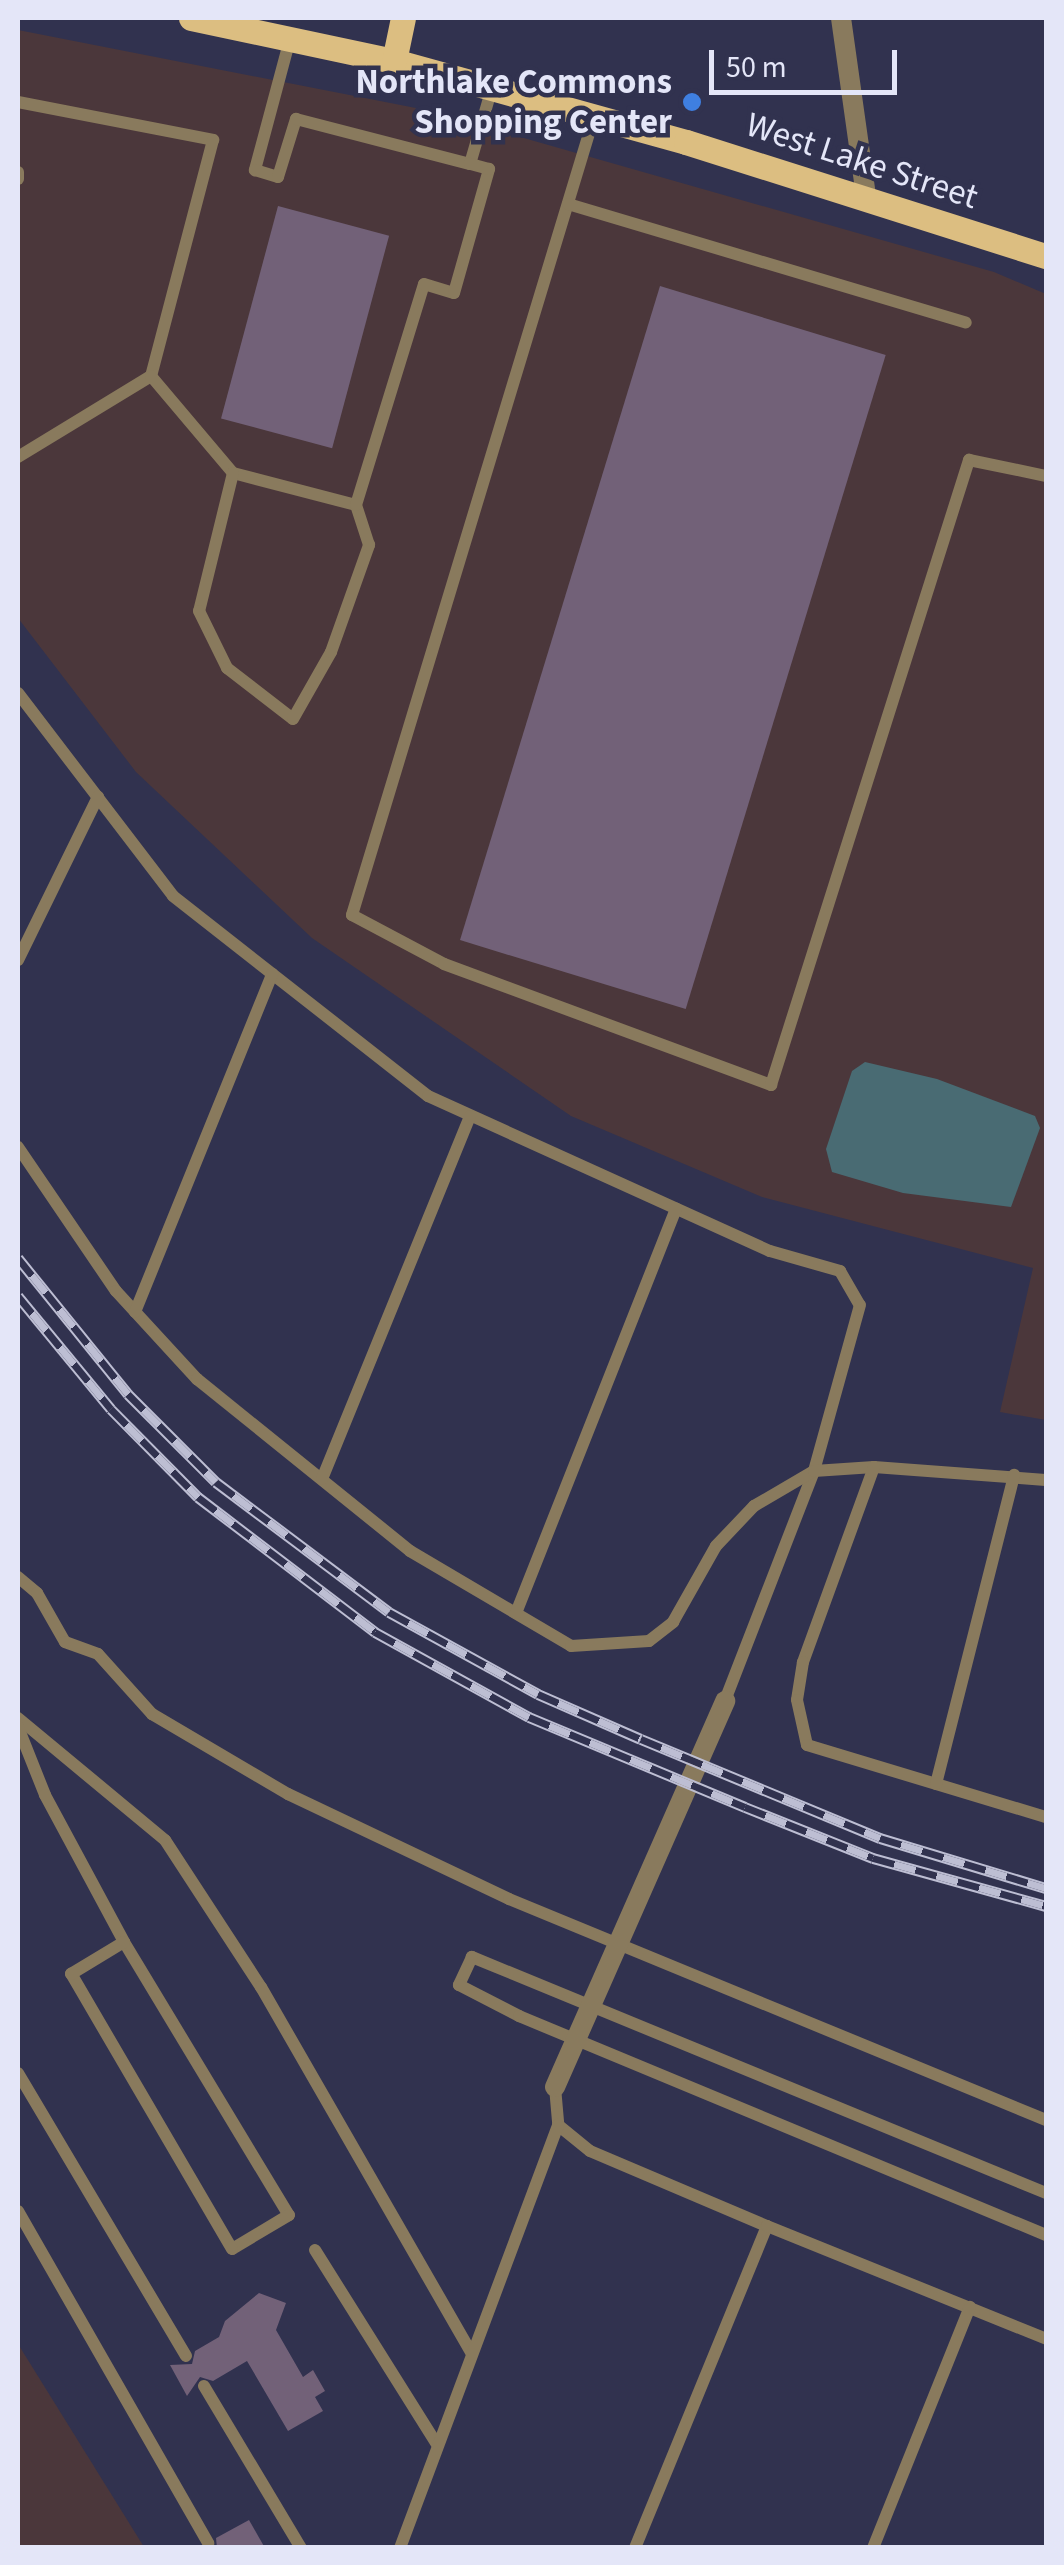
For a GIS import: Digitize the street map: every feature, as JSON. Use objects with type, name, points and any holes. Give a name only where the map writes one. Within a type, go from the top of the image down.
[{"type":"main road","name":"West Lake Street","points":[[190,18],[394,61],[492,88],[866,196],[1046,256]]},
{"type":"main road","points":[[246,30],[274,18]]},
{"type":"main road","points":[[394,61],[403,18]]},
{"type":"street","points":[[841,18],[866,196]]},
{"type":"street","points":[[555,2087],[725,1701]]},
{"type":"lane","points":[[233,472],[199,610],[227,668],[293,719],[331,652],[369,544],[356,505],[424,284],[454,293],[489,170],[296,119],[278,177],[254,170],[290,39]]},
{"type":"lane","points":[[470,164],[492,88]]},
{"type":"lane","points":[[18,102],[213,140],[151,376],[18,457]]},
{"type":"lane","points":[[594,117],[352,914],[444,964],[771,1085],[969,460],[1046,476]]},
{"type":"lane","points":[[568,204],[966,323]]},
{"type":"lane","points":[[151,376],[233,472],[356,505]]},
{"type":"lane","points":[[18,692],[173,896],[428,1096],[770,1251],[840,1271],[860,1305],[814,1471],[725,1701]]},
{"type":"lane","points":[[18,960],[98,797]]},
{"type":"lane","points":[[136,1312],[272,974]]},
{"type":"lane","points":[[322,1479],[470,1116]]},
{"type":"lane","points":[[18,1146],[136,1312],[197,1378],[410,1550],[571,1646],[649,1641],[673,1622],[716,1546],[754,1506],[814,1471],[874,1468],[1046,1480]]},
{"type":"lane","points":[[516,1613],[676,1208]]},
{"type":"lane","points":[[874,1468],[803,1662],[797,1700],[807,1745],[1046,1818]]},
{"type":"lane","points":[[936,1784],[1014,1475]]},
{"type":"lane","points":[[18,1577],[37,1592],[64,1642],[98,1654],[152,1714],[288,1794],[618,1944],[1046,2120]]},
{"type":"lane","points":[[18,1718],[164,1840],[261,1987],[471,2352]]},
{"type":"lane","points":[[18,1727],[45,1795],[124,1942],[289,2215],[232,2249],[71,1974],[124,1942]]},
{"type":"lane","points":[[1046,2193],[472,1957],[459,1984],[576,2040],[1046,2235]]},
{"type":"lane","points":[[18,2073],[186,2356]]},
{"type":"lane","points":[[400,2548],[436,2443],[558,2125],[555,2087]]},
{"type":"lane","points":[[558,2125],[590,2151],[1046,2339]]},
{"type":"lane","points":[[18,2211],[208,2543]]},
{"type":"lane","points":[[635,2548],[767,2226]]},
{"type":"lane","points":[[316,2250],[436,2443]]},
{"type":"lane","points":[[873,2548],[970,2307]]},
{"type":"lane","points":[[204,2386],[301,2548]]},
{"type":"shaded area","points":[[18,30],[426,110],[994,272],[1046,294],[1046,1420],[1000,1412],[1033,1268],[762,1197],[571,1116],[312,938],[136,772],[18,618]]},
{"type":"shaded area","points":[[865,1062],[937,1079],[1035,1116],[1040,1128],[1011,1207],[903,1193],[832,1172],[826,1149],[852,1071]]},
{"type":"shaded area","points":[[18,2344],[144,2547],[18,2547]]},
{"type":"building","points":[[278,206],[389,236],[332,448],[221,419]]},
{"type":"building","points":[[660,286],[886,355],[686,1009],[460,940]]},
{"type":"building","points":[[259,2293],[286,2303],[276,2330],[303,2377],[313,2370],[325,2391],[315,2397],[323,2411],[288,2431],[247,2361],[213,2381],[200,2377],[187,2396],[170,2365],[192,2364],[195,2351],[219,2337],[225,2321]]},
{"type":"building","points":[[249,2520],[265,2548],[217,2548],[216,2538]]},
{"type":"railway","points":[[18,1258],[128,1394],[216,1482],[389,1612],[538,1694],[641,1739],[880,1838],[1046,1888]]},
{"type":"railway","points":[[18,1296],[111,1409],[198,1497],[375,1632],[529,1717],[745,1807],[873,1858],[1046,1906]]},
{"type":"place","name":"Northlake Commons Shopping Center","points":[[692,102]]}]
